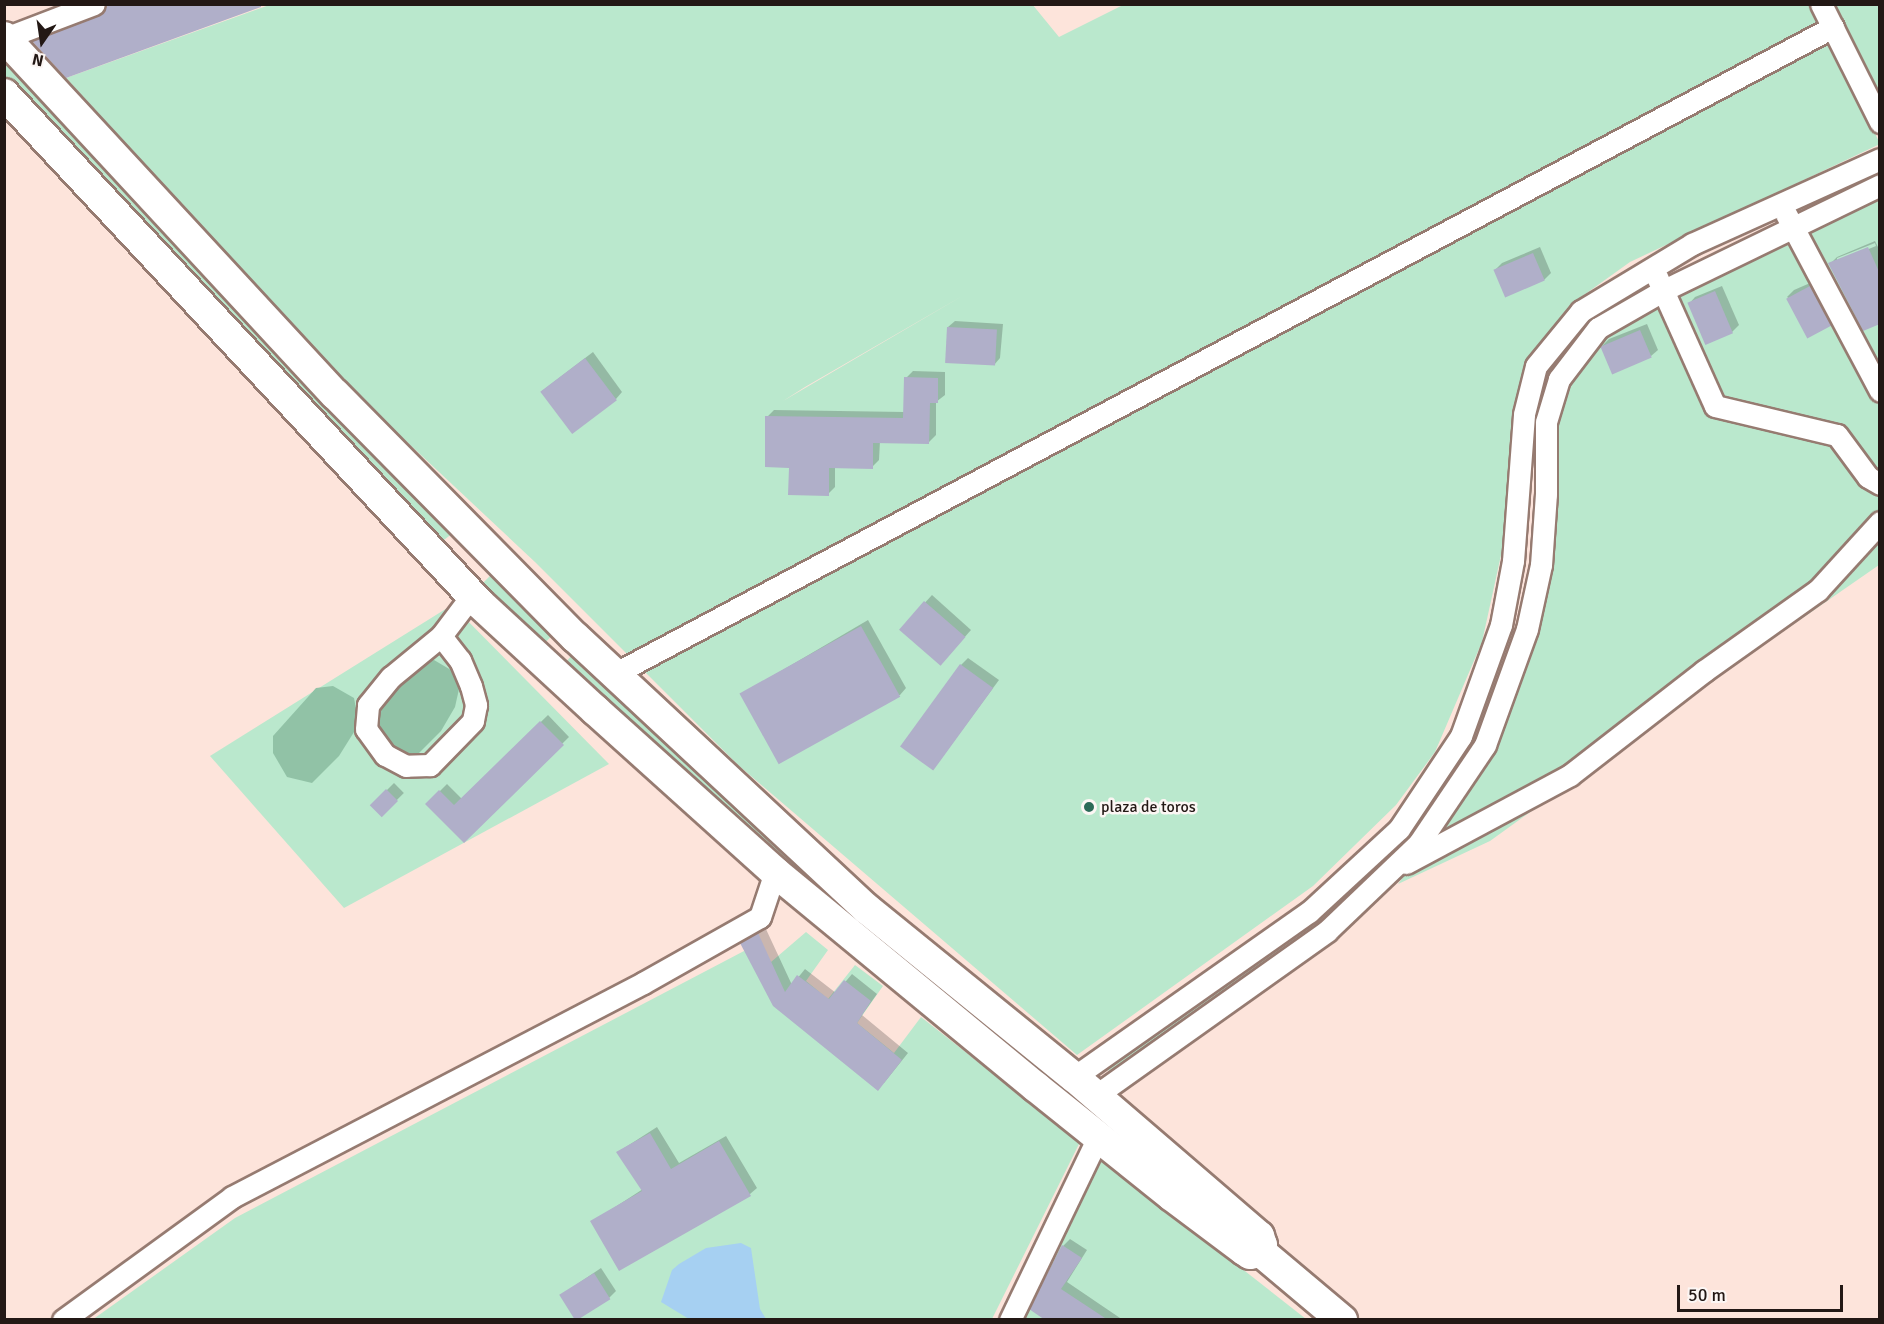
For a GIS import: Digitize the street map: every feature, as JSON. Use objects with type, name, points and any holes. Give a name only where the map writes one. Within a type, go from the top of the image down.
[{"type":"main road","points":[[5,38],[335,394],[614,674],[859,902],[1084,1087],[1259,1236],[1262,1245],[1261,1252]]},
{"type":"main road","points":[[4,94],[472,595],[775,872],[1098,1137],[1244,1250],[1250,1254],[1261,1252]]},
{"type":"main road","points":[[1261,1252],[1342,1320]]},
{"type":"street","points":[[5,38],[94,4]]},
{"type":"street","points":[[1821,4],[1880,122]]},
{"type":"street","points":[[614,674],[1833,27]]},
{"type":"street","points":[[1084,1087],[1309,912],[1399,829],[1461,736],[1502,625],[1513,561],[1524,414],[1536,366],[1581,311],[1692,244],[1880,159]]},
{"type":"street","points":[[1084,1087],[1327,931],[1419,843],[1485,745],[1527,628],[1541,565],[1546,494],[1546,422],[1559,379],[1598,328],[1664,290],[1880,185]]},
{"type":"street","points":[[1780,204],[1880,391]]},
{"type":"street","points":[[1653,268],[1715,406],[1837,435],[1868,477],[1880,484]]},
{"type":"street","points":[[1390,871],[1570,775],[1704,671],[1818,590],[1880,522]]},
{"type":"street","points":[[441,636],[460,660],[471,686],[476,705],[473,721],[430,765],[406,766],[385,755],[366,729],[368,705],[391,677],[441,636],[472,595]]},
{"type":"street","points":[[63,1320],[232,1197],[643,983],[760,917],[775,872]]},
{"type":"street","points":[[1010,1320],[1098,1137]]},
{"type":"green space","points":[[272,4],[1032,4],[1059,37],[1125,4],[1814,4],[1880,144],[1630,262],[1570,305],[1527,360],[1513,408],[1503,546],[1482,642],[1435,752],[1396,805],[1313,886],[1077,1055],[738,765],[535,562],[342,381],[66,78]],"holes":[[[964,295],[783,401],[805,387]],[[1301,299],[885,520],[983,465]]]},
{"type":"green space","points":[[1824,5],[1879,5],[1879,117]]},
{"type":"green space","points":[[4,51],[453,533],[440,543],[5,79]]},
{"type":"green space","points":[[1879,197],[1879,380],[1802,233]]},
{"type":"green space","points":[[1792,237],[1879,401],[1879,477],[1839,430],[1720,400],[1671,296]]},
{"type":"green space","points":[[1662,301],[1711,410],[1834,439],[1879,491],[1879,565],[1726,671],[1490,841],[1398,884],[1472,785],[1526,660],[1542,612],[1549,560],[1557,402],[1573,370],[1602,339]]},
{"type":"green space","points":[[493,573],[554,634],[543,644],[482,584]]},
{"type":"green space","points":[[452,605],[609,764],[344,908],[210,756]]},
{"type":"green space","points":[[574,653],[807,870],[799,879],[564,664]]},
{"type":"green space","points":[[434,660],[456,673],[459,689],[455,707],[441,731],[414,758],[389,752],[374,728],[375,711],[418,662]]},
{"type":"green space","points":[[333,686],[354,698],[357,714],[354,732],[339,756],[312,783],[287,777],[273,753],[273,736],[316,688]]},
{"type":"green space","points":[[1391,846],[1399,850],[1324,922],[1109,1071],[1104,1066]]},
{"type":"green space","points":[[806,932],[828,950],[806,981],[828,999],[855,965],[883,986],[857,1023],[894,1053],[921,1017],[1080,1142],[992,1319],[92,1320],[235,1218],[744,951],[771,962]]},
{"type":"green space","points":[[1101,1158],[1306,1319],[1017,1320]]},
{"type":"water","points":[[741,1243],[751,1248],[760,1309],[766,1319],[689,1319],[661,1302],[672,1270],[679,1264],[706,1248]]},
{"type":"building","points":[[109,4],[261,4],[261,7],[66,78],[32,41],[99,16]]},
{"type":"building","points":[[1868,247],[1880,274],[1880,324],[1863,331],[1828,263]]},
{"type":"building","points":[[1533,253],[1545,281],[1505,297],[1493,270]]},
{"type":"building","points":[[1810,286],[1831,326],[1807,338],[1786,299]]},
{"type":"building","points":[[1715,291],[1733,333],[1705,345],[1687,303]]},
{"type":"building","points":[[947,327],[997,330],[995,366],[945,363]]},
{"type":"building","points":[[1640,330],[1652,358],[1612,374],[1600,347]]},
{"type":"building","points":[[585,358],[617,400],[572,434],[540,392]]},
{"type":"building","points":[[904,377],[938,378],[938,403],[930,403],[929,444],[873,443],[873,469],[829,468],[829,496],[788,495],[789,468],[765,467],[765,416],[903,418]]},
{"type":"building","points":[[924,601],[966,637],[941,666],[899,630]]},
{"type":"building","points":[[861,626],[900,697],[779,764],[739,693]]},
{"type":"building","points":[[960,664],[993,688],[933,771],[900,747]]},
{"type":"building","points":[[540,721],[564,745],[464,843],[425,804],[439,790],[454,805]]},
{"type":"building","points":[[386,789],[398,801],[382,817],[370,805]]},
{"type":"building","points":[[758,933],[785,992],[797,975],[829,999],[844,980],[871,1001],[857,1023],[902,1060],[878,1091],[773,1006],[740,943]]},
{"type":"building","points":[[650,1133],[671,1169],[719,1141],[751,1196],[619,1271],[590,1221],[642,1191],[616,1152]]},
{"type":"building","points":[[1062,1245],[1082,1258],[1061,1289],[1108,1320],[1045,1320],[1029,1309]]},
{"type":"building","points":[[594,1273],[610,1299],[575,1320],[559,1295]]},
{"type":"place","name":"plaza de toros","points":[[1089,807]]}]
